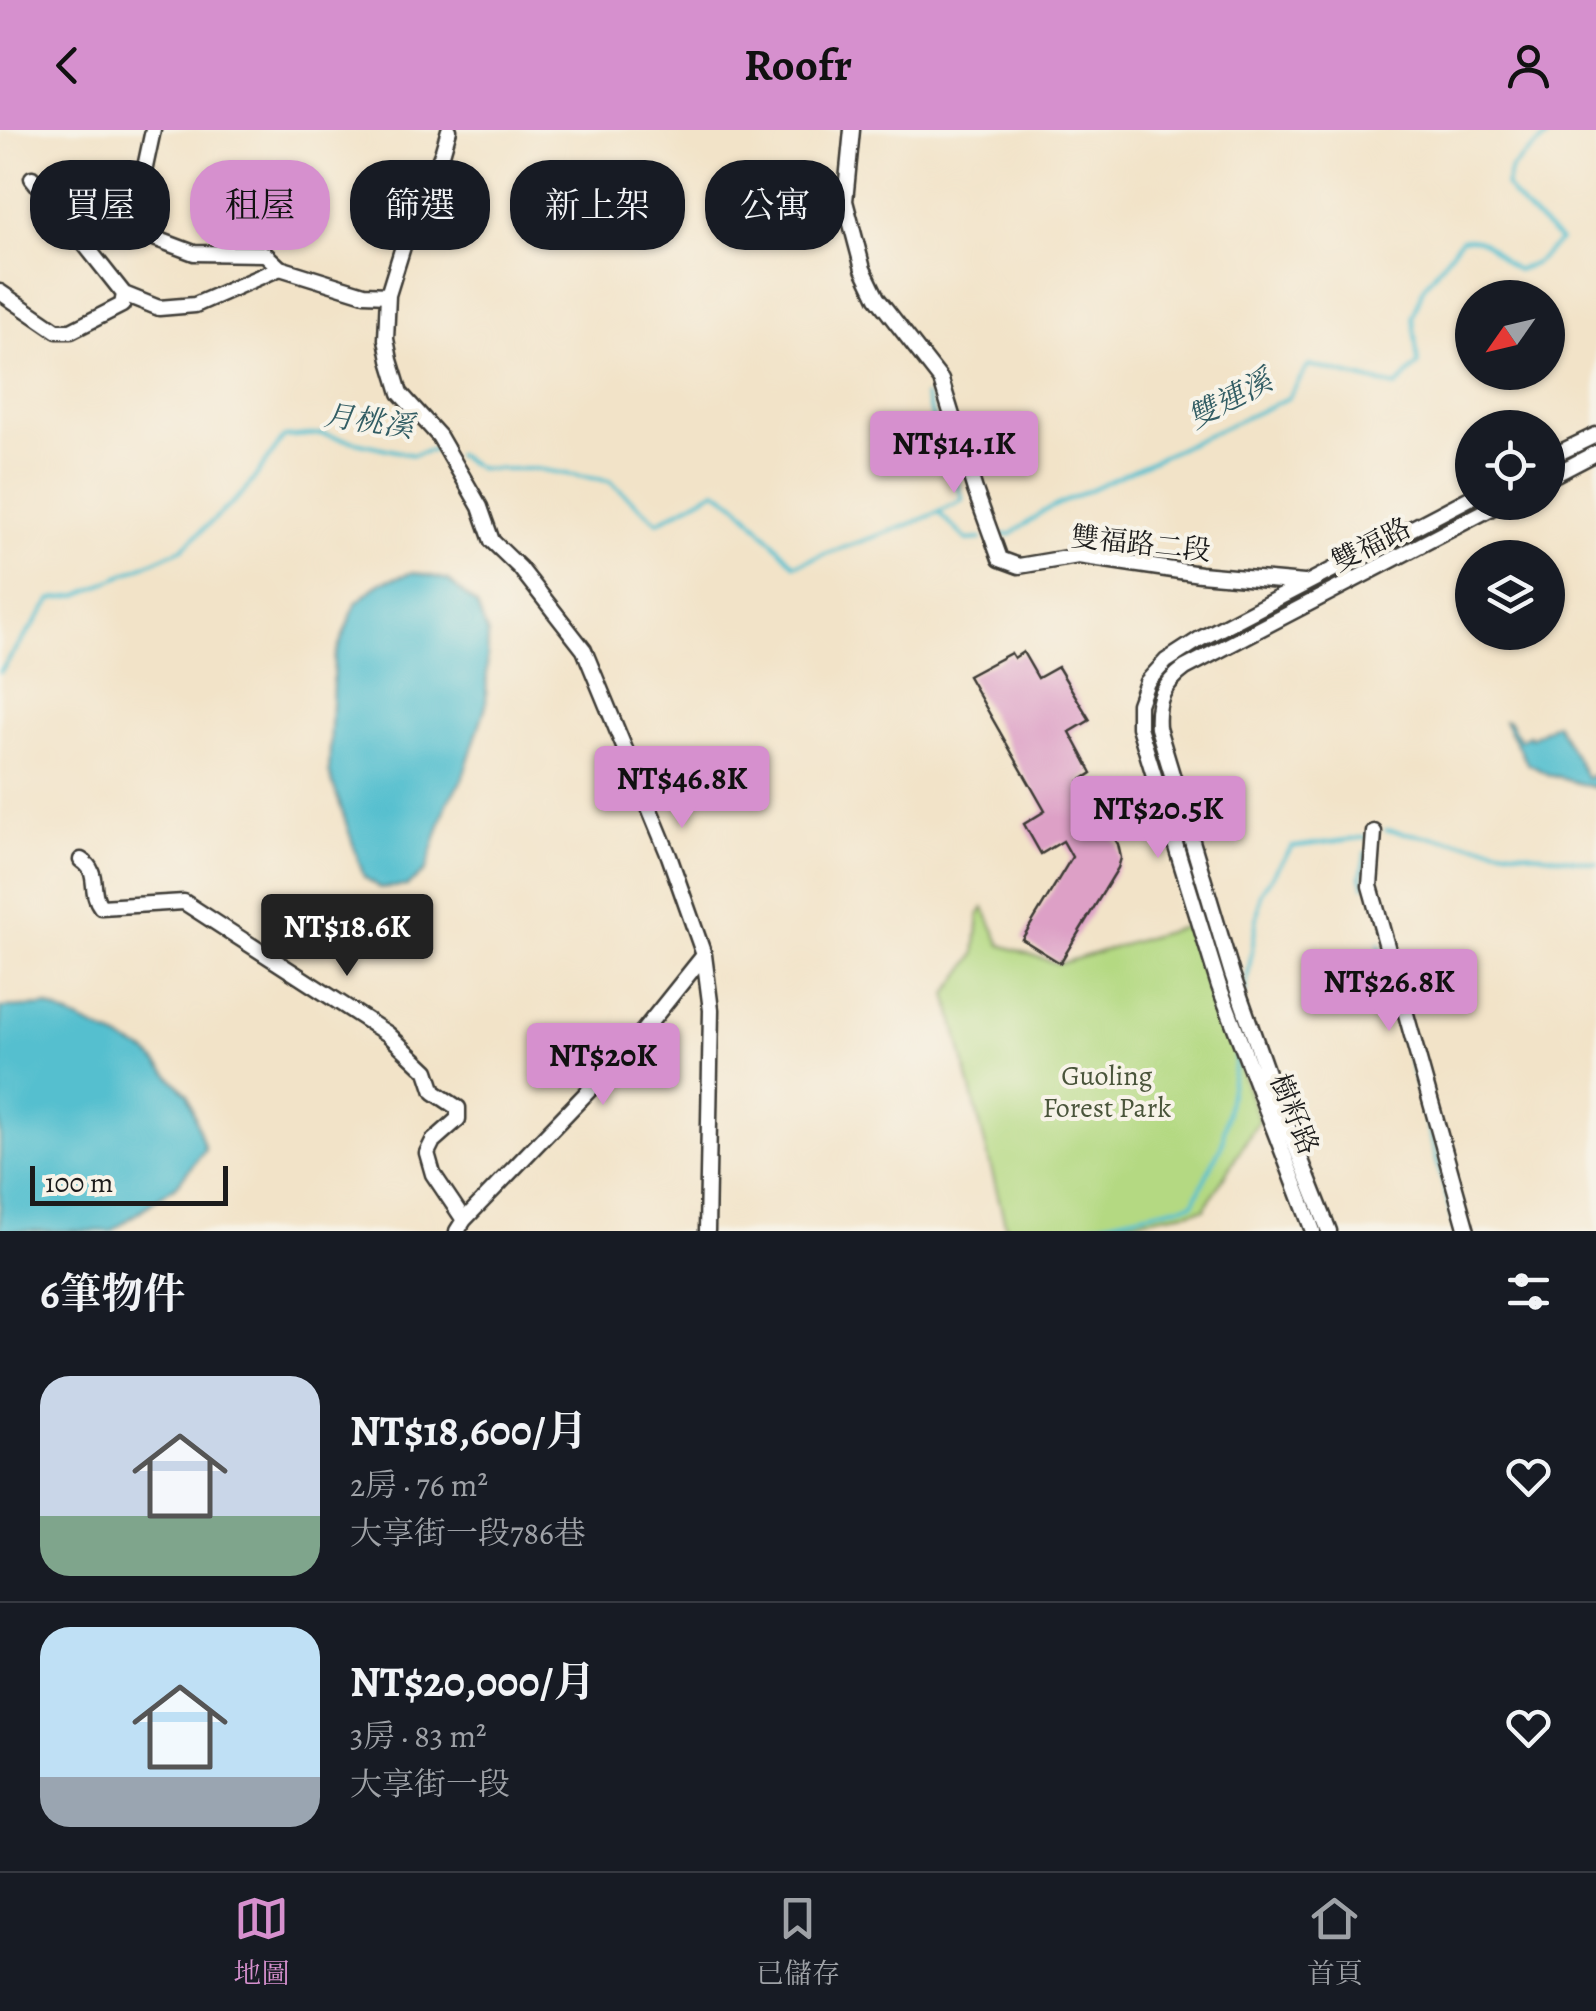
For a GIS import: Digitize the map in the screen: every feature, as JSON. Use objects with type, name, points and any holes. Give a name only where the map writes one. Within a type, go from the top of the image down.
[{"type":"street","points":[[153,130],[141,186],[128,222],[133,230],[194,253],[265,254],[280,268],[364,294],[388,295]]},
{"type":"street","points":[[449,130],[405,240],[388,295],[386,340],[395,380],[408,404],[439,436],[469,487],[492,541],[520,568],[584,650],[669,856],[704,955],[711,1010],[708,1231]]},
{"type":"street","name":"雙福路二段","points":[[852,130],[845,200],[862,269],[877,298],[941,380],[974,490],[1000,559],[1019,566],[1078,556],[1200,574],[1307,584]]},
{"type":"street","points":[[89,250],[124,294],[159,308],[194,306],[280,268]]},
{"type":"street","points":[[0,292],[57,331],[71,332],[122,305],[124,294]]},
{"type":"street","points":[[1565,450],[1596,435]]},
{"type":"street","points":[[1565,469],[1596,453]]},
{"type":"street","name":"樹籽路","points":[[1313,1231],[1214,969],[1139,727],[1138,704],[1146,682],[1166,661],[1200,639],[1455,506]]},
{"type":"street","name":"雙福路","points":[[1313,600],[1394,562],[1470,520]]},
{"type":"street","points":[[1307,584],[1313,600]]},
{"type":"street","name":"樹籽路","points":[[1313,600],[1172,677],[1157,708],[1162,738],[1232,974],[1329,1231]]},
{"type":"street","points":[[1374,832],[1370,886],[1467,1231]]},
{"type":"street","points":[[80,860],[90,865],[94,873],[95,898],[102,907],[184,902],[388,1034],[426,1072],[434,1092],[458,1108],[458,1119],[433,1141],[428,1153],[433,1174],[460,1226],[628,1050],[704,955]]},
{"type":"green space","name":"Guoling Forest Park","points":[[984,908],[1001,945],[1059,964],[1190,925],[1259,1120],[1204,1209],[1086,1229],[1007,1231],[947,994],[975,955],[979,915]]},
{"type":"water","points":[[414,572],[448,580],[477,606],[488,635],[486,705],[462,780],[447,803],[426,870],[407,886],[380,888],[364,877],[329,772],[334,659],[356,603],[381,582]]},
{"type":"water","points":[[1504,721],[1509,721],[1520,740],[1556,723],[1587,778],[1596,774],[1596,788],[1549,775],[1527,763]]},
{"type":"water","points":[[47,1006],[147,1052],[188,1095],[205,1149],[177,1185],[112,1231],[0,1231],[0,1008]]},
{"type":"building","points":[[1023,652],[1038,678],[1058,667],[1090,720],[1070,732],[1092,773],[1080,781],[1118,844],[1121,858],[1060,963],[1022,939],[1072,857],[1063,841],[1041,854],[1024,824],[1045,811],[968,676],[1011,653],[1014,658]]},
{"type":"waterway","name":"雙連溪","points":[[1003,535],[1012,534],[1042,512],[1288,398],[1309,365],[1396,387],[1418,364],[1413,317],[1423,288],[1461,239],[1486,244],[1517,270],[1534,264],[1560,241],[1506,186],[1511,168],[1555,130]]},
{"type":"waterway","name":"月桃溪","points":[[457,455],[480,469],[536,469],[609,481],[658,522],[716,490],[739,506],[795,565],[901,528],[963,500],[925,396]]},
{"type":"waterway","name":"月桃溪","points":[[0,672],[52,599],[79,595],[183,548],[245,491],[284,437],[321,434],[413,455],[439,448]]},
{"type":"waterway","name":"雙連溪","points":[[939,513],[967,540],[981,539]]},
{"type":"waterway","points":[[1386,830],[1596,863]]},
{"type":"waterway","points":[[1245,994],[1261,892],[1292,847],[1368,837]]},
{"type":"waterway","points":[[1364,886],[1361,877],[1366,852]]},
{"type":"waterway","points":[[1379,944],[1456,1231]]},
{"type":"waterway","points":[[1038,1231],[1082,1227],[1193,1203],[1222,1144],[1237,1049]]}]
